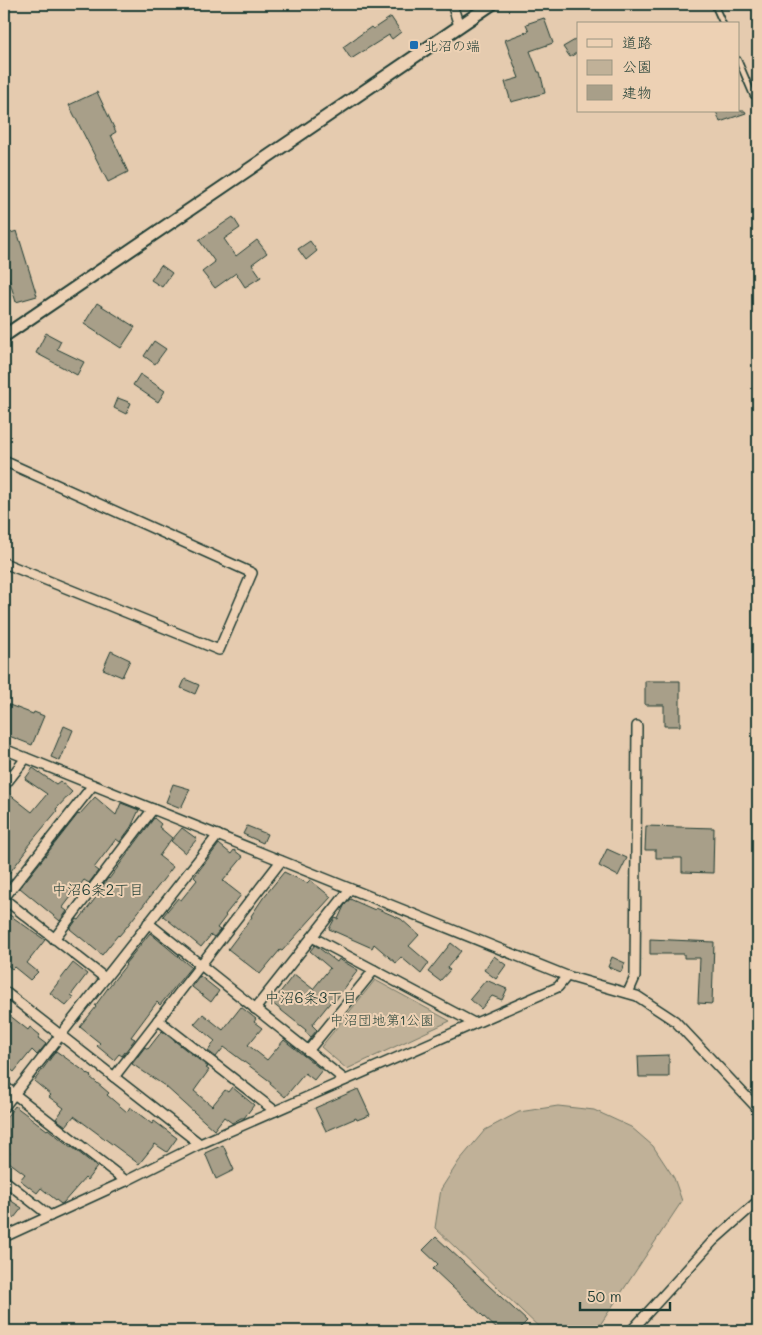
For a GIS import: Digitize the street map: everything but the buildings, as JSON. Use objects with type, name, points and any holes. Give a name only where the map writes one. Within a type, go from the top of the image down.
[{"type":"street","points":[[452,4],[459,26]]},
{"type":"street","points":[[4,336],[492,4]]},
{"type":"street","points":[[4,462],[252,573],[219,650],[4,563]]},
{"type":"street","points":[[628,993],[635,977],[637,726]]},
{"type":"street","points":[[4,749],[567,976],[637,996],[675,1021],[758,1109]]},
{"type":"street","points":[[4,786],[26,758]]},
{"type":"street","points":[[93,785],[4,899],[105,978]]},
{"type":"street","points":[[54,939],[154,810]]},
{"type":"street","points":[[4,1107],[218,835]]},
{"type":"street","points":[[114,1077],[281,861]]},
{"type":"street","points":[[255,1009],[350,889]]},
{"type":"street","points":[[148,923],[345,1080]]},
{"type":"street","points":[[312,937],[474,1022]]},
{"type":"street","points":[[308,1051],[374,970]]},
{"type":"street","points":[[4,1237],[126,1181],[200,1144],[474,1022],[558,987],[567,976]]},
{"type":"street","points":[[4,992],[200,1144]]},
{"type":"street","points":[[158,1020],[275,1111]]},
{"type":"street","points":[[4,1086],[126,1181]]},
{"type":"street","points":[[4,1180],[50,1216]]},
{"type":"street","points":[[631,1331],[713,1241],[758,1201]]},
{"type":"lane","points":[[714,4],[722,22]]},
{"type":"lane","points":[[740,65],[753,95],[758,93]]},
{"type":"green space","name":"中沼団地第1公園","points":[[375,980],[450,1021],[347,1069],[321,1047]]},
{"type":"green space","points":[[558,1106],[594,1110],[631,1127],[653,1146],[674,1178],[682,1201],[596,1331],[543,1331],[435,1228],[441,1189],[459,1161],[485,1130],[519,1112]]},
{"type":"place","name":"北沼の端","points":[[414,45]]},
{"type":"district","name":"中沼6条2丁目","points":[[98,889]]},
{"type":"district","name":"中沼6条3丁目","points":[[311,997]]}]
